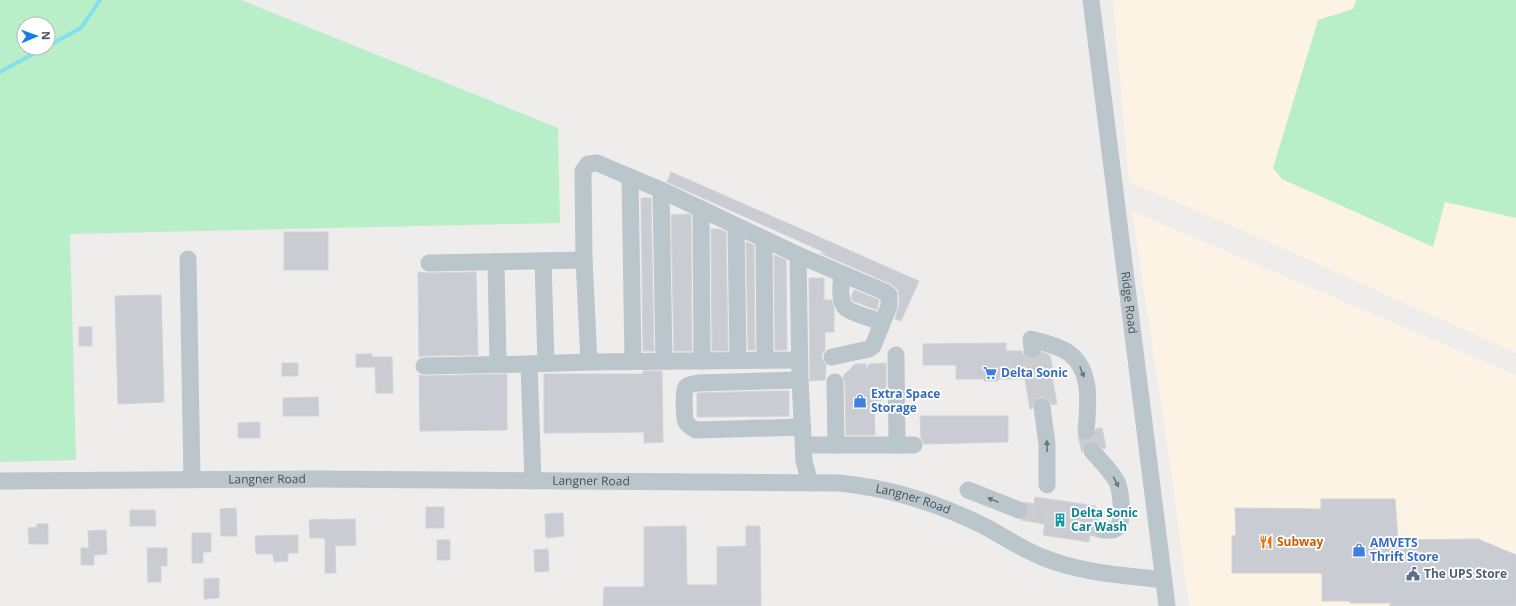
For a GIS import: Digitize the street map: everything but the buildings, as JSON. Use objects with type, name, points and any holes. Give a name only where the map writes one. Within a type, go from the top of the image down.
[{"type":"street","name":"Ridge Road","points":[[1091,0],[1116,213],[1167,606]]},
{"type":"street","points":[[589,362],[582,180],[583,170],[588,164],[597,163],[661,190],[798,255],[889,295],[889,306],[873,346],[869,349],[832,357]]},
{"type":"street","points":[[630,177],[633,361]]},
{"type":"street","points":[[661,190],[664,361]]},
{"type":"street","points":[[701,209],[702,361]]},
{"type":"street","points":[[736,226],[738,360]]},
{"type":"street","points":[[764,239],[766,360]]},
{"type":"street","points":[[798,255],[799,360],[804,461],[810,483]]},
{"type":"street","points":[[188,259],[192,479]]},
{"type":"street","points":[[429,264],[584,260]]},
{"type":"street","points":[[533,480],[537,364],[543,261]]},
{"type":"street","points":[[496,262],[498,364]]},
{"type":"street","points":[[842,274],[841,290],[844,305],[850,311],[882,322]]},
{"type":"street","points":[[1032,349],[1031,339],[1056,346],[1069,353],[1077,361],[1084,377],[1089,400],[1086,431]]},
{"type":"street","points":[[896,355],[897,445]]},
{"type":"street","points":[[424,366],[633,361],[799,360]]},
{"type":"street","points":[[800,380],[698,383],[689,385],[686,387],[685,392],[684,418],[687,424],[696,430],[803,427]]},
{"type":"street","points":[[835,382],[836,445]]},
{"type":"street","points":[[1042,407],[1047,444],[1047,485]]},
{"type":"street","points":[[804,445],[914,445]]},
{"type":"street","points":[[1092,451],[1117,481],[1120,497],[1121,512],[1119,526],[1114,530],[1103,530]]},
{"type":"street","name":"Langner Road","points":[[0,481],[192,479],[533,480],[855,484],[909,496],[940,506],[1042,557],[1062,564],[1104,573],[1164,580]]},
{"type":"street","points":[[968,490],[1019,510]]},
{"type":"shaded area","points":[[1113,0],[1516,0],[1516,353],[1258,237],[1129,182]]},
{"type":"shaded area","points":[[1132,211],[1516,375],[1516,606],[1189,606],[1169,456]]},
{"type":"green space","points":[[0,0],[241,0],[558,128],[560,223],[70,234],[76,460],[0,462]]},
{"type":"green space","points":[[1356,0],[1516,0],[1516,218],[1445,202],[1433,247],[1282,179],[1273,168],[1318,20],[1353,9]]},
{"type":"waterway","points":[[56,42],[81,28],[100,0]]},
{"type":"waterway","points":[[0,72],[29,56]]},
{"type":"tunnel","points":[[1032,349],[1042,407]]},
{"type":"tunnel","points":[[1086,431],[1092,451]]},
{"type":"tunnel","points":[[1019,510],[1103,530]]},
{"type":"place","name":"Delta Sonic","points":[[990,373]]},
{"type":"place","name":"Extra Space Storage","points":[[860,401]]},
{"type":"place","name":"Delta Sonic Car Wash","points":[[1060,520]]},
{"type":"place","name":"Subway","points":[[1266,542]]},
{"type":"place","name":"AMVETS Thrift Store","points":[[1359,550]]},
{"type":"place","name":"The UPS Store","points":[[1413,574]]}]
